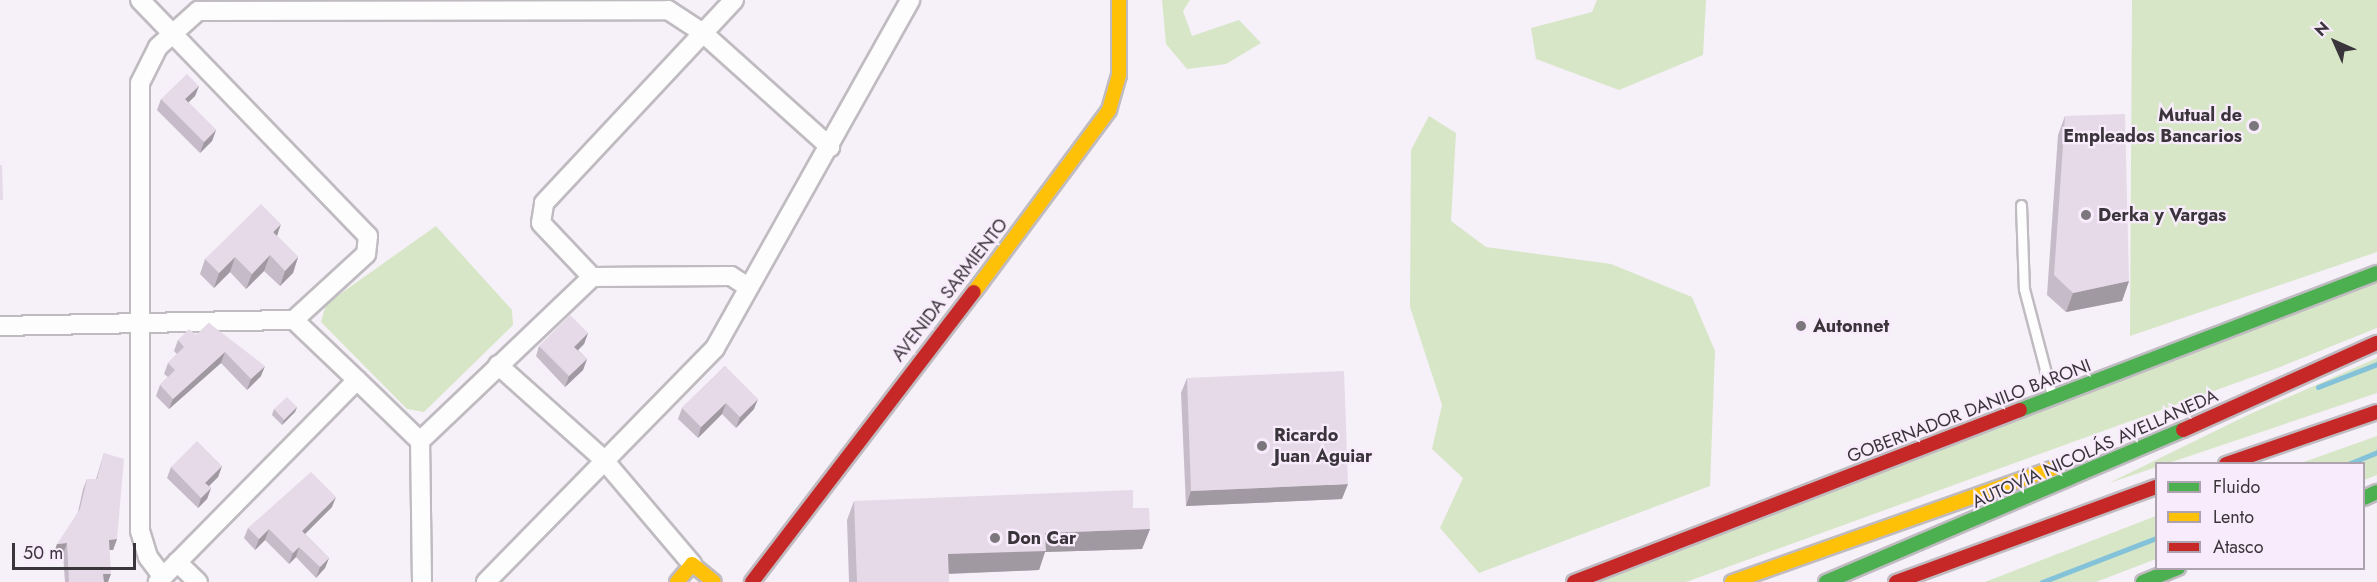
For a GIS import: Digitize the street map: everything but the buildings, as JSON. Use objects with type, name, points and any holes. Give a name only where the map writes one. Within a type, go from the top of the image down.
[{"type":"main road","name":"AVENIDA SARMIENTO","points":[[752,582],[1092,138],[1109,110],[1119,75],[1119,0]]},
{"type":"main road","name":"GOBERNADOR DANILO BARONI","points":[[1574,582],[2377,273]]},
{"type":"main road","name":"AUTOVÍA NICOLÁS AVELLANEDA","points":[[1826,582],[2015,506],[2377,343]]},
{"type":"main road","points":[[1732,582],[2242,402]]},
{"type":"main road","points":[[2232,462],[2377,412]]},
{"type":"main road","points":[[2250,462],[2328,429]]},
{"type":"main road","points":[[1896,582],[2155,488]]},
{"type":"main road","points":[[2064,538],[2155,502]]},
{"type":"main road","points":[[676,582],[692,564],[714,582]]},
{"type":"main road","points":[[2143,582],[2173,570]]},
{"type":"street","points":[[0,326],[294,320],[366,254],[368,236],[141,0]]},
{"type":"street","points":[[592,277],[541,223],[544,203],[734,0]]},
{"type":"street","points":[[486,582],[603,459],[715,348],[830,147],[910,0]]},
{"type":"street","points":[[357,380],[160,579],[147,557],[140,531],[142,322],[140,83],[145,64],[198,11],[458,5],[668,10],[704,33],[830,147]]},
{"type":"street","points":[[420,441],[592,277],[731,276],[748,287]]},
{"type":"street","points":[[294,320],[420,441],[422,582]]},
{"type":"street","points":[[498,365],[603,459],[692,564]]},
{"type":"street","points":[[177,562],[198,582]]},
{"type":"lane","points":[[2021,205],[2024,289],[2052,398]]},
{"type":"green space","points":[[1162,0],[1190,0],[1183,11],[1192,36],[1239,20],[1261,43],[1226,64],[1187,69],[1166,44]]},
{"type":"green space","points":[[1597,0],[1706,0],[1703,55],[1619,90],[1536,59],[1531,28],[1592,12]]},
{"type":"green space","name":"Mutual de Empleados Bancarios","points":[[2132,0],[2377,0],[2377,252],[2130,336]]},
{"type":"green space","points":[[1429,116],[1456,133],[1451,221],[1486,247],[1611,264],[1692,297],[1715,351],[1710,486],[1479,573],[1440,528],[1463,478],[1432,449],[1442,405],[1410,307],[1411,150]]},
{"type":"green space","points":[[436,226],[512,310],[513,325],[424,412],[407,409],[321,322],[326,304]]},
{"type":"green space","points":[[2377,282],[2377,328],[2280,367],[1686,582],[1598,582]]},
{"type":"green space","points":[[2377,358],[2377,393],[2172,462],[2155,462],[2155,468],[2109,483],[2250,414]]},
{"type":"green space","points":[[2377,436],[2377,475],[2365,480],[2365,462],[2304,462]]},
{"type":"green space","points":[[2155,516],[2155,559],[2096,582],[1985,582]]},
{"type":"waterway","points":[[2318,387],[2377,364]]},
{"type":"waterway","points":[[2353,462],[2377,452]]},
{"type":"waterway","points":[[2042,582],[2155,538]]},
{"type":"traffic: fast","points":[[2020,410],[2377,273]]},
{"type":"traffic: fast","points":[[1826,582],[2183,430]]},
{"type":"traffic: fast","points":[[2365,498],[2377,492]]},
{"type":"traffic: fast","points":[[2143,582],[2173,570]]},
{"type":"traffic: slow","points":[[974,292],[1109,110],[1119,75],[1119,0]]},
{"type":"traffic: slow","points":[[1732,582],[2054,468]]},
{"type":"traffic: slow","points":[[677,582],[692,564],[714,582]]},
{"type":"traffic: jam","points":[[752,582],[974,292]]},
{"type":"traffic: jam","points":[[2183,430],[2377,343]]},
{"type":"traffic: jam","points":[[1574,582],[2020,410]]},
{"type":"traffic: jam","points":[[2232,462],[2377,412]]},
{"type":"traffic: jam","points":[[1896,582],[2155,487]]},
{"type":"place","name":"Mutual de Empleados Bancarios","points":[[2254,126]]},
{"type":"place","name":"Derka y Vargas","points":[[2086,215]]},
{"type":"place","name":"Autonnet","points":[[1801,326]]},
{"type":"place","name":"Ricardo Juan Aguiar","points":[[1262,446]]},
{"type":"place","name":"Don Car","points":[[995,538]]}]
